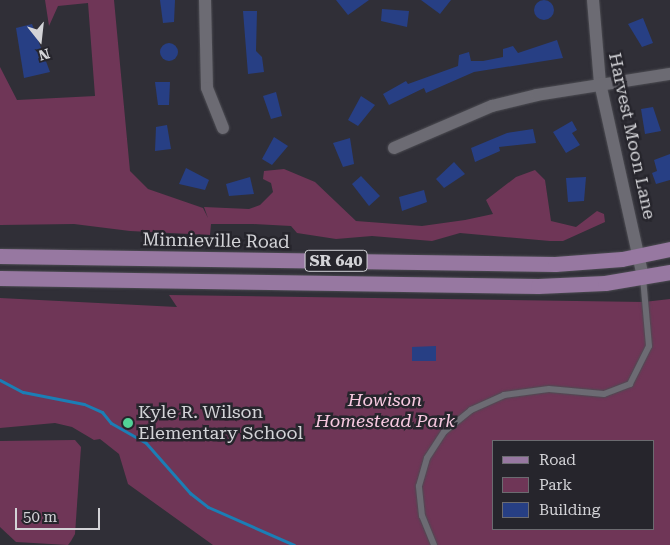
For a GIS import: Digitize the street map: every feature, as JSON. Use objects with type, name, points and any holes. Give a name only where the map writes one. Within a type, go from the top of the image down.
[{"type":"main road","name":"Minnieville Road","points":[[0,256],[555,264],[639,256],[670,249]]},
{"type":"main road","name":"SR 640","points":[[0,278],[545,286],[643,277],[670,272]]},
{"type":"street","points":[[206,0],[207,88],[223,128]]},
{"type":"street","name":"Harvest Moon Lane","points":[[593,0],[600,83],[643,277]]},
{"type":"street","points":[[394,148],[492,106],[600,83],[670,74]]},
{"type":"lane","points":[[434,545],[422,516],[419,486],[427,458],[444,432],[471,410],[504,395],[549,390],[604,394],[630,384],[649,346],[643,277]]},
{"type":"green space","points":[[45,0],[114,0],[130,171],[148,189],[203,208],[208,218],[204,207],[249,209],[260,205],[273,192],[271,183],[263,179],[264,171],[284,169],[315,182],[356,221],[422,226],[465,220],[493,214],[486,200],[516,177],[535,170],[545,180],[551,221],[576,227],[597,211],[604,214],[605,222],[563,241],[460,233],[432,241],[372,236],[336,239],[297,233],[291,226],[253,224],[211,224],[210,235],[130,231],[74,224],[0,225],[0,67],[17,100],[95,96],[88,3],[58,6],[49,26]]},
{"type":"green space","name":"Howison Homestead Park","points":[[169,295],[644,302],[670,299],[670,545],[213,545],[128,484],[119,454],[100,439],[94,440],[72,427],[55,423],[0,428],[0,298],[177,307]]},
{"type":"green space","points":[[75,440],[81,447],[75,534],[71,541],[68,545],[16,542],[0,527],[0,441]]},
{"type":"building","points":[[160,0],[175,0],[174,22],[163,23]]},
{"type":"building","points":[[336,0],[369,0],[348,15]]},
{"type":"building","points":[[421,0],[451,0],[440,14]]},
{"type":"building","points":[[544,0],[551,3],[554,10],[551,17],[544,20],[537,17],[534,10],[537,3]]},
{"type":"building","points":[[382,9],[409,11],[407,27],[381,21]]},
{"type":"building","points":[[243,11],[257,11],[256,51],[262,57],[264,72],[248,74]]},
{"type":"building","points":[[643,18],[653,43],[642,47],[628,24]]},
{"type":"building","points":[[32,24],[50,72],[24,78],[16,28]]},
{"type":"building","points":[[557,40],[563,58],[474,72],[426,93],[424,88],[389,105],[383,94],[406,81],[408,84],[458,66],[459,55],[469,52],[471,61],[483,61],[503,57],[503,49],[513,46],[518,53]]},
{"type":"building","points":[[165,43],[173,43],[178,48],[176,59],[165,61],[160,56],[160,48]]},
{"type":"building","points":[[155,82],[170,82],[169,105],[158,105]]},
{"type":"building","points":[[276,92],[282,116],[271,119],[263,96]]},
{"type":"building","points":[[361,96],[375,105],[358,126],[348,120]]},
{"type":"building","points":[[653,107],[661,131],[645,134],[641,109]]},
{"type":"building","points":[[572,121],[577,130],[572,133],[580,145],[566,153],[553,132]]},
{"type":"building","points":[[167,125],[171,149],[155,151],[156,127]]},
{"type":"building","points":[[533,129],[536,143],[499,147],[500,151],[475,162],[471,148],[507,133]]},
{"type":"building","points":[[274,137],[288,146],[272,165],[262,159]]},
{"type":"building","points":[[350,138],[354,164],[343,167],[333,143]]},
{"type":"building","points":[[670,154],[670,180],[656,184],[652,173],[657,171],[654,160]]},
{"type":"building","points":[[454,162],[465,174],[444,188],[436,179]]},
{"type":"building","points":[[186,168],[209,180],[205,190],[179,184]]},
{"type":"building","points":[[361,176],[380,196],[369,206],[352,184]]},
{"type":"building","points":[[250,177],[254,194],[229,196],[226,184]]},
{"type":"building","points":[[586,177],[584,201],[568,202],[566,178]]},
{"type":"building","points":[[424,190],[427,202],[402,211],[399,197]]},
{"type":"building","points":[[436,346],[436,361],[412,361],[412,347]]},
{"type":"waterway","points":[[0,380],[23,392],[84,404],[102,412],[111,423],[146,443],[190,493],[208,507],[294,545]]},
{"type":"place","name":"Kyle R. Wilson Elementary School","points":[[128,423]]}]
